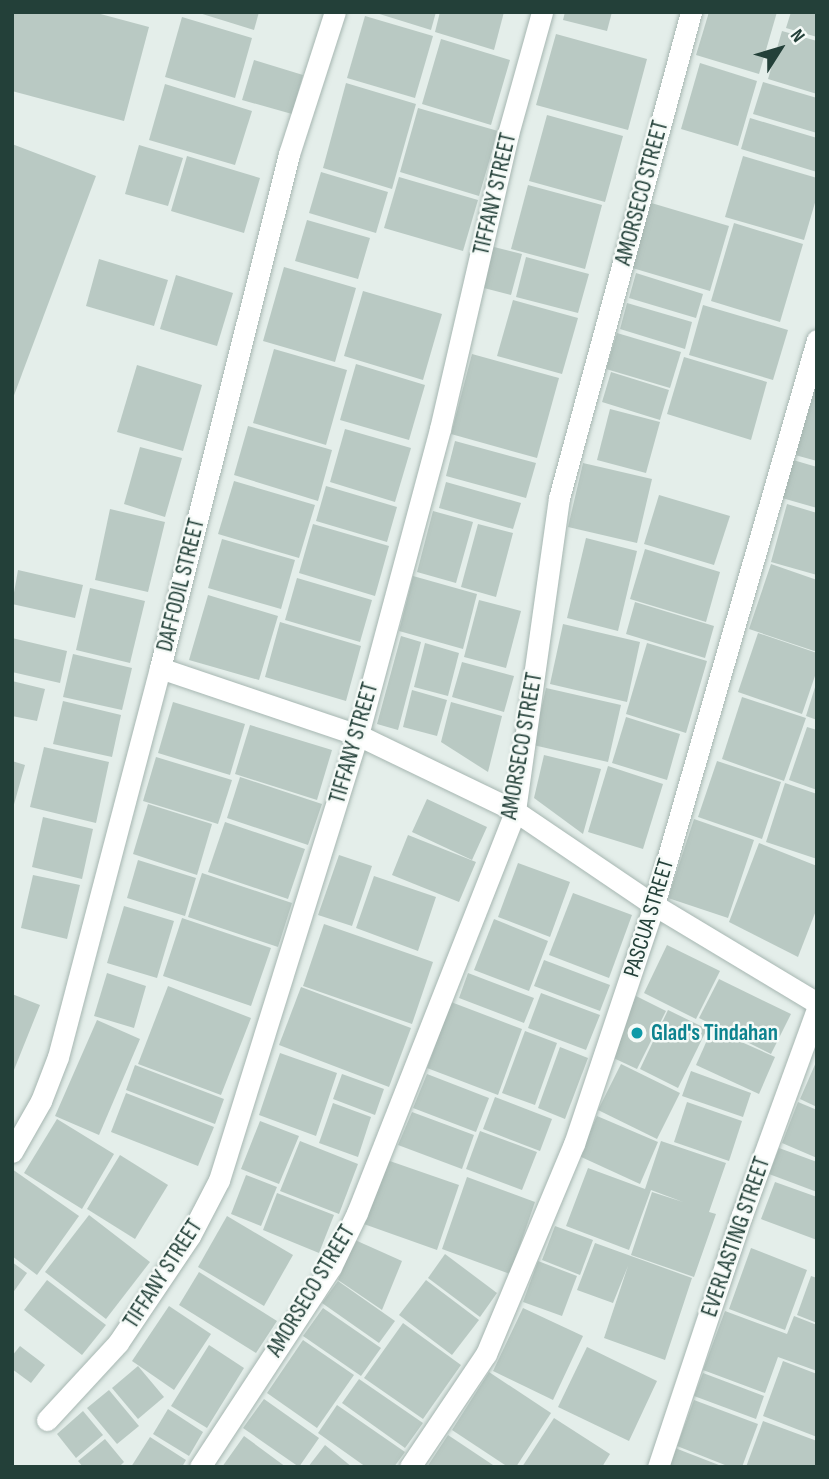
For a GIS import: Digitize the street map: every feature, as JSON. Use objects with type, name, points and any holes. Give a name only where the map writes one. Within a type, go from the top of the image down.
[{"type":"street","name":"DAFFODIL STREET","points":[[12,1152],[41,1101],[58,1057],[160,668],[289,154],[335,12]]},
{"type":"street","name":"TIFFANY STREET","points":[[47,1420],[118,1343],[206,1208],[219,1180],[358,735],[440,429],[508,135],[542,12]]},
{"type":"street","name":"AMORSECO STREET","points":[[200,1467],[331,1267],[357,1213],[515,811],[559,498],[691,12]]},
{"type":"street","name":"PASCUA STREET","points":[[410,1467],[486,1354],[575,1144],[654,905],[817,340]]},
{"type":"street","points":[[160,668],[358,735],[515,811],[654,905],[817,1003]]},
{"type":"street","name":"EVERLASTING STREET","points":[[658,1467],[742,1214],[817,1009]]},
{"type":"building","points":[[12,12],[93,12],[149,27],[124,121],[12,91]]},
{"type":"building","points":[[196,12],[259,12],[254,30]]},
{"type":"building","points":[[373,12],[436,12],[431,30]]},
{"type":"building","points":[[440,12],[504,12],[494,50],[435,32]]},
{"type":"building","points":[[565,12],[612,12],[607,31],[563,20]]},
{"type":"building","points":[[709,12],[777,12],[759,74],[696,55]]},
{"type":"building","points":[[791,12],[817,12],[817,37],[786,28]]},
{"type":"building","points":[[365,16],[433,36],[415,98],[347,78]]},
{"type":"building","points":[[182,17],[252,38],[235,98],[165,77]]},
{"type":"building","points":[[782,31],[817,41],[817,94],[768,79]]},
{"type":"building","points":[[556,34],[647,59],[628,130],[536,105]]},
{"type":"building","points":[[441,39],[510,60],[491,125],[422,104]]},
{"type":"building","points":[[254,60],[303,75],[292,114],[242,100]]},
{"type":"building","points":[[700,63],[757,81],[738,146],[681,129]]},
{"type":"building","points":[[763,82],[817,98],[817,133],[753,114]]},
{"type":"building","points":[[346,83],[416,104],[392,189],[323,168]]},
{"type":"building","points":[[165,84],[252,111],[235,165],[149,140]]},
{"type":"building","points":[[418,108],[498,131],[479,196],[400,172]]},
{"type":"building","points":[[547,115],[623,136],[605,202],[529,181]]},
{"type":"building","points":[[750,118],[817,138],[817,172],[741,149]]},
{"type":"building","points":[[12,144],[96,176],[13,398],[12,398]]},
{"type":"building","points":[[139,145],[183,158],[168,206],[125,194]]},
{"type":"building","points":[[187,156],[260,178],[244,233],[171,211]]},
{"type":"building","points":[[743,156],[817,178],[817,196],[804,240],[725,217]]},
{"type":"building","points":[[321,172],[388,192],[376,233],[309,213]]},
{"type":"building","points":[[399,177],[478,200],[463,251],[384,228]]},
{"type":"building","points":[[528,185],[602,205],[585,269],[511,249]]},
{"type":"building","points":[[648,202],[729,226],[710,291],[629,267]]},
{"type":"building","points":[[307,220],[370,238],[358,279],[295,261]]},
{"type":"building","points":[[734,223],[803,244],[780,322],[711,301]]},
{"type":"building","points":[[490,246],[522,254],[511,295],[480,287]]},
{"type":"building","points":[[526,257],[589,274],[578,313],[516,297]]},
{"type":"building","points":[[99,259],[168,280],[154,326],[86,306]]},
{"type":"building","points":[[284,267],[356,288],[335,362],[263,341]]},
{"type":"building","points":[[636,273],[703,294],[696,318],[629,298]]},
{"type":"building","points":[[176,275],[233,293],[217,346],[160,329]]},
{"type":"building","points":[[363,291],[442,314],[423,380],[344,356]]},
{"type":"building","points":[[513,300],[578,318],[562,374],[497,356]]},
{"type":"building","points":[[627,303],[692,322],[685,349],[620,329]]},
{"type":"building","points":[[703,305],[788,330],[773,380],[689,355]]},
{"type":"building","points":[[617,333],[681,352],[670,388],[606,369]]},
{"type":"building","points":[[274,349],[347,370],[326,445],[253,423]]},
{"type":"building","points":[[472,354],[559,378],[537,458],[451,434]]},
{"type":"building","points":[[684,357],[767,382],[751,440],[667,414]]},
{"type":"building","points":[[356,364],[425,385],[409,440],[340,420]]},
{"type":"building","points":[[137,365],[202,385],[183,451],[117,432]]},
{"type":"building","points":[[611,372],[669,390],[660,420],[602,402]]},
{"type":"building","points":[[817,376],[817,461],[795,455]]},
{"type":"building","points":[[610,409],[660,422],[646,473],[597,460]]},
{"type":"building","points":[[248,426],[332,450],[318,501],[234,475]]},
{"type":"building","points":[[345,429],[411,448],[395,502],[330,482]]},
{"type":"building","points":[[455,441],[536,463],[526,498],[446,476]]},
{"type":"building","points":[[140,447],[182,458],[165,517],[124,504]]},
{"type":"building","points":[[793,460],[817,467],[817,508],[782,498]]},
{"type":"building","points":[[583,463],[652,479],[637,543],[568,527]]},
{"type":"building","points":[[234,481],[315,505],[299,558],[218,534]]},
{"type":"building","points":[[446,482],[521,503],[513,529],[439,508]]},
{"type":"building","points":[[326,486],[397,507],[387,542],[316,521]]},
{"type":"building","points":[[659,495],[730,516],[714,565],[644,544]]},
{"type":"building","points":[[787,504],[817,513],[817,575],[771,562]]},
{"type":"building","points":[[110,509],[165,522],[148,592],[95,580]]},
{"type":"building","points":[[433,511],[473,522],[456,583],[417,572]]},
{"type":"building","points":[[313,524],[389,546],[375,596],[299,573]]},
{"type":"building","points":[[478,524],[513,533],[496,597],[461,587]]},
{"type":"building","points":[[586,538],[637,551],[618,631],[567,618]]},
{"type":"building","points":[[222,539],[295,560],[281,609],[208,588]]},
{"type":"building","points":[[645,549],[720,572],[706,622],[630,599]]},
{"type":"building","points":[[771,564],[817,580],[817,652],[749,629]]},
{"type":"building","points":[[18,570],[83,585],[75,618],[12,604]]},
{"type":"building","points":[[413,576],[477,594],[463,649],[399,631]]},
{"type":"building","points":[[297,578],[372,600],[360,642],[285,620]]},
{"type":"building","points":[[90,588],[145,601],[130,663],[76,650]]},
{"type":"building","points":[[208,595],[278,616],[259,680],[189,660]]},
{"type":"building","points":[[479,600],[521,611],[506,668],[464,657]]},
{"type":"building","points":[[635,602],[714,626],[705,658],[626,634]]},
{"type":"building","points":[[280,622],[361,646],[346,701],[265,677]]},
{"type":"building","points":[[563,624],[640,642],[627,702],[550,684]]},
{"type":"building","points":[[758,633],[817,653],[817,670],[802,714],[738,692]]},
{"type":"building","points":[[401,636],[421,642],[398,730],[377,724]]},
{"type":"building","points":[[12,638],[67,651],[60,683],[12,672]]},
{"type":"building","points":[[425,643],[459,653],[448,696],[414,687]]},
{"type":"building","points":[[647,643],[707,661],[686,733],[626,714]]},
{"type":"building","points":[[73,654],[132,668],[122,710],[63,697]]},
{"type":"building","points":[[462,662],[514,676],[504,712],[452,697]]},
{"type":"building","points":[[12,681],[45,689],[37,721],[12,716]]},
{"type":"building","points":[[817,684],[817,720],[806,716]]},
{"type":"building","points":[[546,688],[621,705],[608,762],[533,745]]},
{"type":"building","points":[[412,690],[447,700],[437,736],[403,727]]},
{"type":"building","points":[[742,697],[806,718],[784,781],[722,759]]},
{"type":"building","points":[[63,701],[121,715],[112,757],[53,744]]},
{"type":"building","points":[[173,702],[245,724],[230,775],[158,753]]},
{"type":"building","points":[[451,702],[502,716],[488,772],[441,742]]},
{"type":"building","points":[[626,717],[680,734],[667,780],[612,763]]},
{"type":"building","points":[[250,725],[332,750],[317,800],[235,774]]},
{"type":"building","points":[[807,727],[817,730],[817,790],[789,780]]},
{"type":"building","points":[[44,747],[109,762],[96,823],[30,807]]},
{"type":"building","points":[[544,755],[601,769],[583,834],[534,798]]},
{"type":"building","points":[[156,757],[232,780],[218,824],[143,801]]},
{"type":"building","points":[[12,761],[25,765],[13,808],[12,808]]},
{"type":"building","points":[[717,761],[781,782],[762,839],[698,817]]},
{"type":"building","points":[[608,766],[663,784],[643,849],[588,832]]},
{"type":"building","points":[[240,777],[322,804],[308,845],[227,818]]},
{"type":"building","points":[[785,783],[817,794],[817,859],[766,842]]},
{"type":"building","points":[[427,799],[487,827],[472,860],[412,832]]},
{"type":"building","points":[[148,804],[212,824],[197,875],[133,854]]},
{"type":"building","points":[[43,817],[93,829],[82,879],[32,867]]},
{"type":"building","points":[[694,819],[754,840],[728,918],[668,898]]},
{"type":"building","points":[[225,822],[305,849],[288,899],[208,872]]},
{"type":"building","points":[[408,835],[476,862],[459,902],[392,875]]},
{"type":"building","points":[[759,843],[817,866],[817,908],[798,957],[729,922]]},
{"type":"building","points":[[339,855],[372,866],[352,926],[318,915]]},
{"type":"building","points":[[138,860],[196,878],[185,916],[127,898]]},
{"type":"building","points":[[518,863],[570,882],[550,937],[498,917]]},
{"type":"building","points":[[202,873],[292,903],[278,947],[188,917]]},
{"type":"building","points":[[33,875],[80,885],[67,939],[21,928]]},
{"type":"building","points":[[374,876],[436,897],[418,951],[356,928]]},
{"type":"building","points":[[573,893],[632,915],[609,978],[549,955]]},
{"type":"building","points":[[124,906],[174,921],[157,978],[107,963]]},
{"type":"building","points":[[182,918],[271,948],[251,1006],[163,976]]},
{"type":"building","points":[[494,919],[548,941],[529,991],[474,970]]},
{"type":"building","points":[[324,924],[433,962],[412,1024],[303,986]]},
{"type":"building","points":[[667,945],[720,971],[696,1019],[644,993]]},
{"type":"building","points":[[544,960],[610,985],[600,1011],[534,986]]},
{"type":"building","points":[[107,973],[146,986],[134,1028],[94,1016]]},
{"type":"building","points":[[468,973],[534,998],[524,1023],[459,998]]},
{"type":"building","points":[[719,979],[791,1014],[771,1054],[699,1018]]},
{"type":"building","points":[[168,986],[251,1018],[221,1095],[138,1064]]},
{"type":"building","points":[[301,987],[411,1028],[389,1087],[279,1045]]},
{"type":"building","points":[[541,993],[600,1015],[586,1050],[528,1028]]},
{"type":"building","points":[[12,994],[40,1005],[12,1075]]},
{"type":"building","name":"Glad's Tindahan","points":[[636,996],[666,1011],[637,1069],[607,1055]]},
{"type":"building","points":[[451,1002],[522,1029],[498,1095],[427,1068]]},
{"type":"building","points":[[668,1010],[707,1029],[678,1088],[640,1069]]},
{"type":"building","points":[[97,1020],[140,1039],[99,1135],[55,1116]]},
{"type":"building","points":[[712,1029],[775,1057],[759,1094],[696,1065]]},
{"type":"building","points":[[525,1031],[557,1043],[535,1105],[502,1093]]},
{"type":"building","points":[[560,1047],[588,1058],[565,1119],[538,1108]]},
{"type":"building","points":[[280,1053],[337,1073],[316,1136],[259,1115]]},
{"type":"building","points":[[817,1060],[817,1107],[800,1099]]},
{"type":"building","points":[[621,1064],[680,1093],[657,1139],[598,1110]]},
{"type":"building","points":[[135,1065],[224,1099],[215,1124],[126,1090]]},
{"type":"building","points":[[691,1071],[751,1093],[743,1117],[682,1096]]},
{"type":"building","points":[[342,1074],[384,1089],[375,1115],[333,1099]]},
{"type":"building","points":[[427,1074],[489,1098],[476,1132],[413,1108]]},
{"type":"building","points":[[126,1093],[214,1127],[198,1166],[111,1132]]},
{"type":"building","points":[[495,1097],[552,1119],[540,1151],[483,1129]]},
{"type":"building","points":[[687,1102],[742,1121],[729,1161],[674,1142]]},
{"type":"building","points":[[798,1102],[817,1110],[817,1158],[782,1143]]},
{"type":"building","points":[[333,1103],[371,1117],[358,1157],[319,1143]]},
{"type":"building","points":[[412,1112],[474,1135],[462,1169],[398,1145]]},
{"type":"building","points":[[597,1116],[658,1142],[640,1184],[579,1156]]},
{"type":"building","points":[[57,1119],[114,1154],[82,1209],[24,1173]]},
{"type":"building","points":[[260,1121],[299,1136],[279,1184],[241,1169]]},
{"type":"building","points":[[480,1131],[537,1152],[522,1190],[466,1169]]},
{"type":"building","points":[[300,1141],[358,1164],[339,1214],[280,1191]]},
{"type":"building","points":[[661,1141],[726,1163],[709,1212],[716,1214],[694,1277],[631,1255],[652,1192],[683,1202],[651,1190],[629,1250],[566,1226],[588,1168],[645,1189]]},
{"type":"building","points":[[779,1148],[817,1162],[817,1192],[769,1174]]},
{"type":"building","points":[[120,1155],[168,1185],[135,1239],[87,1209]]},
{"type":"building","points":[[384,1159],[459,1185],[437,1250],[361,1223]]},
{"type":"building","points":[[12,1169],[79,1216],[37,1275],[12,1256]]},
{"type":"building","points":[[246,1175],[277,1187],[261,1226],[231,1214]]},
{"type":"building","points":[[467,1177],[535,1202],[510,1274],[442,1249]]},
{"type":"building","points":[[775,1182],[817,1197],[817,1240],[761,1219]]},
{"type":"building","points":[[277,1193],[334,1215],[319,1253],[263,1230]]},
{"type":"building","points":[[89,1215],[150,1262],[106,1319],[45,1272]]},
{"type":"building","points":[[227,1216],[293,1255],[264,1306],[198,1267]]},
{"type":"building","points":[[555,1226],[593,1240],[580,1275],[542,1260]]},
{"type":"building","points":[[355,1240],[402,1261],[382,1310],[338,1280]]},
{"type":"building","points":[[595,1243],[692,1278],[665,1360],[604,1338],[628,1266],[613,1303],[577,1290]]},
{"type":"building","points":[[751,1248],[807,1270],[785,1330],[729,1309]]},
{"type":"building","points":[[445,1254],[497,1293],[480,1317],[428,1278]]},
{"type":"building","points":[[538,1261],[577,1276],[562,1316],[523,1302]]},
{"type":"building","points":[[12,1262],[27,1273],[12,1294]]},
{"type":"building","points":[[199,1272],[277,1321],[256,1353],[179,1305]]},
{"type":"building","points":[[811,1276],[817,1278],[817,1323],[797,1315]]},
{"type":"building","points":[[47,1280],[106,1325],[82,1355],[24,1310]]},
{"type":"building","points":[[426,1280],[479,1320],[452,1355],[399,1315]]},
{"type":"building","points":[[338,1281],[395,1321],[379,1343],[322,1303]]},
{"type":"building","points":[[169,1306],[211,1334],[174,1390],[132,1361]]},
{"type":"building","points":[[323,1308],[381,1348],[361,1376],[303,1336]]},
{"type":"building","points":[[523,1308],[583,1336],[553,1400],[493,1371]]},
{"type":"building","points":[[725,1311],[787,1334],[794,1316],[817,1325],[817,1371],[778,1357],[765,1393],[703,1370]]},
{"type":"building","points":[[403,1323],[461,1365],[423,1419],[364,1378]]},
{"type":"building","points":[[303,1340],[354,1375],[317,1428],[267,1393]]},
{"type":"building","points":[[209,1345],[244,1368],[207,1428],[171,1406]]},
{"type":"building","points":[[20,1346],[45,1365],[31,1383],[12,1369],[12,1356]]},
{"type":"building","points":[[587,1347],[657,1381],[629,1441],[558,1407]]},
{"type":"building","points":[[783,1361],[817,1374],[817,1437],[763,1416]]},
{"type":"building","points":[[138,1366],[164,1397],[138,1419],[112,1388]]},
{"type":"building","points":[[489,1372],[551,1413],[516,1467],[508,1467],[452,1430]]},
{"type":"building","points":[[703,1373],[764,1396],[756,1419],[694,1396]]},
{"type":"building","points":[[359,1379],[423,1423],[405,1448],[342,1403]]},
{"type":"building","points":[[109,1390],[139,1426],[117,1444],[87,1408]]},
{"type":"building","points":[[264,1399],[319,1438],[299,1467],[243,1428]]},
{"type":"building","points":[[694,1400],[758,1424],[742,1467],[730,1467],[677,1446]]},
{"type":"building","points":[[337,1405],[405,1452],[394,1467],[366,1467],[318,1433]]},
{"type":"building","points":[[168,1409],[203,1432],[189,1456],[153,1434]]},
{"type":"building","points":[[83,1411],[103,1435],[76,1458],[57,1434]]},
{"type":"building","points":[[554,1418],[610,1454],[602,1467],[522,1467]]},
{"type":"building","points":[[763,1421],[817,1441],[817,1467],[746,1467]]},
{"type":"building","points":[[448,1435],[496,1467],[427,1467]]},
{"type":"building","points":[[244,1436],[286,1467],[222,1467]]},
{"type":"building","points":[[150,1437],[186,1460],[182,1467],[131,1467]]},
{"type":"building","points":[[105,1439],[124,1462],[119,1467],[83,1467],[78,1461]]},
{"type":"building","points":[[325,1445],[352,1467],[308,1467]]},
{"type":"building","points":[[675,1448],[724,1467],[668,1467]]},
{"type":"place","name":"Glad's Tindahan","points":[[637,1033]]}]
